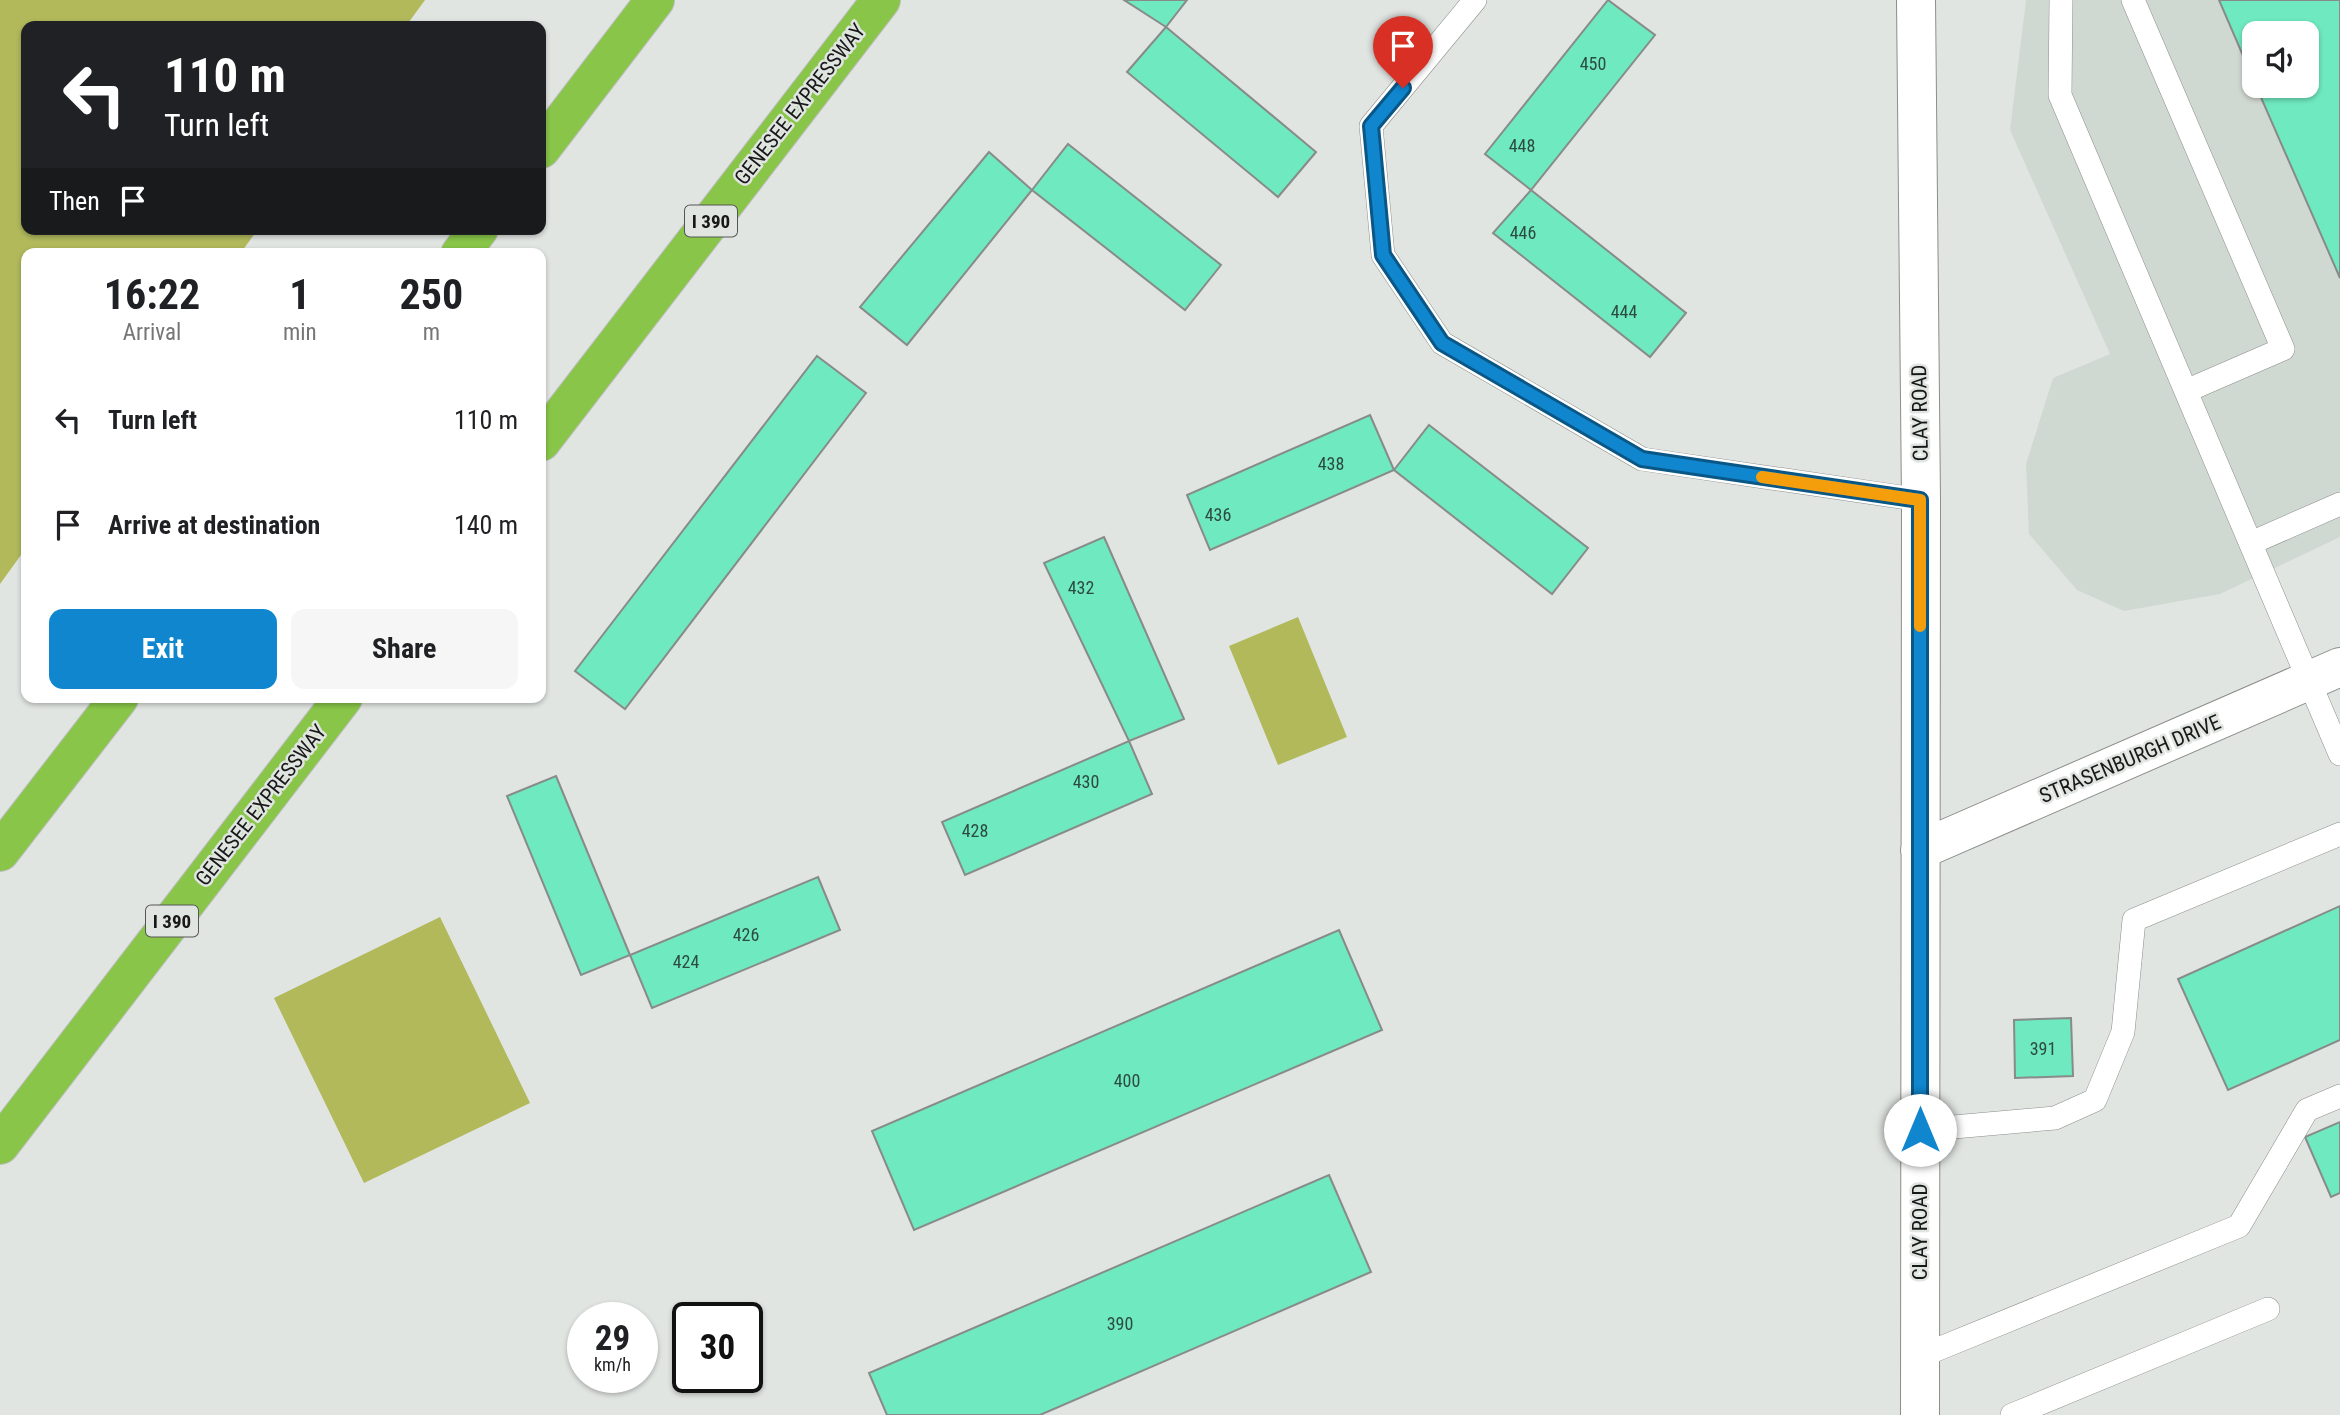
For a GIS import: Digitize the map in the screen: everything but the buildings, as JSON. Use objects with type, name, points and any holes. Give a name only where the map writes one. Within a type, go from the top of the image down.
[{"type":"highway","points":[[546,142],[655,0]]},
{"type":"highway","name":"GENESEE EXPRESSWAY","points":[[546,436],[881,0]]},
{"type":"highway","points":[[0,852],[114,703]]},
{"type":"highway","name":"GENESEE EXPRESSWAY","points":[[0,1144],[339,703]]},
{"type":"street","name":"CLAY ROAD","points":[[1916,0],[1920,500],[1920,1415]]},
{"type":"street","name":"STRASENBURGH DRIVE","points":[[1920,850],[2325,674]]},
{"type":"lane","points":[[1475,0],[1371,126],[1383,255],[1442,343],[1642,459],[1920,500]]},
{"type":"lane","points":[[2061,0],[2060,95],[2251,543],[2325,674],[2340,754]]},
{"type":"lane","points":[[2133,0],[2283,349],[2186,391]]},
{"type":"lane","points":[[2251,543],[2340,504]]},
{"type":"lane","points":[[1920,1130],[2056,1118],[2095,1100],[2123,1031],[2134,920],[2340,834]]},
{"type":"lane","points":[[1921,1356],[2239,1226],[2306,1110],[2340,1096]]},
{"type":"lane","points":[[2011,1415],[2268,1309]]},
{"type":"shaded area","points":[[2026,0],[2340,0],[2340,537],[2220,594],[2124,611],[2077,590],[2029,534],[2026,464],[2053,378],[2110,354],[2010,130]]},
{"type":"green space","points":[[0,0],[425,0],[410,21],[21,21],[21,235],[254,235],[244,248],[21,248],[21,555],[0,584]]},
{"type":"green space","points":[[1298,617],[1347,737],[1278,765],[1229,646]]},
{"type":"green space","points":[[440,917],[530,1103],[364,1183],[274,998]]},
{"type":"slow traffic","points":[[1762,477],[1920,500],[1920,626]]},
{"type":"route","points":[[1403,88],[1371,126],[1383,255],[1442,343],[1642,459],[1920,500],[1920,1130]]}]
